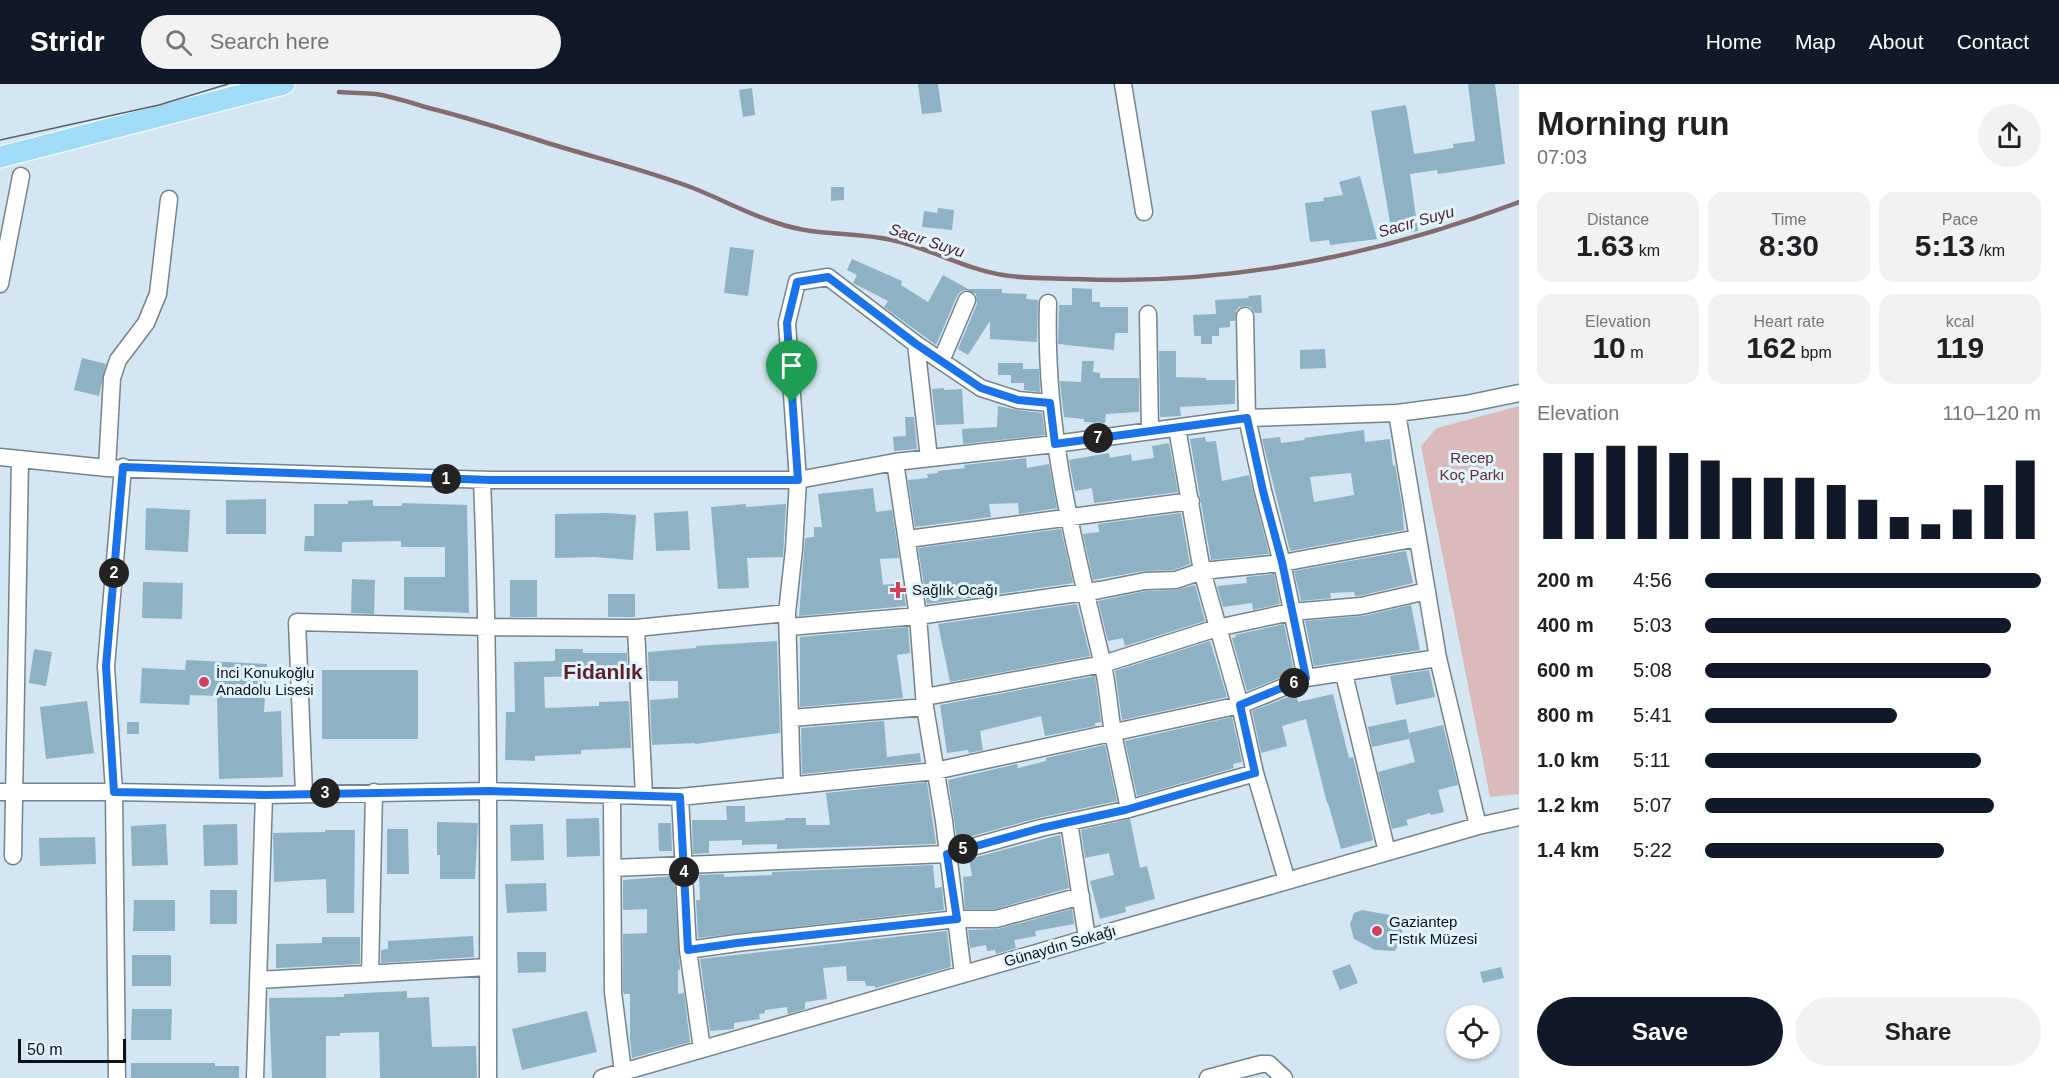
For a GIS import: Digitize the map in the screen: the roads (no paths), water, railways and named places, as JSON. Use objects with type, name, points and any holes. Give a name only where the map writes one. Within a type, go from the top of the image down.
[{"type":"main road","points":[[0,157],[284,84]]},
{"type":"street","points":[[1123,84],[1144,212]]},
{"type":"street","points":[[0,284],[21,176]]},
{"type":"street","points":[[117,1078],[114,792],[106,666],[115,467],[112,378],[117,360],[146,323],[158,294],[169,200]]},
{"type":"street","points":[[792,785],[788,620],[798,480],[787,323],[797,282],[828,277],[916,344],[981,388],[1018,400],[1050,403]]},
{"type":"street","points":[[941,361],[968,300]]},
{"type":"street","points":[[1048,303],[1050,403],[1055,444],[1084,592],[1103,664],[1113,734],[1129,809]]},
{"type":"street","points":[[1148,314],[1150,431]]},
{"type":"street","points":[[1245,316],[1247,418],[1282,562],[1306,678]]},
{"type":"street","points":[[916,344],[929,458]]},
{"type":"street","points":[[0,457],[115,467],[482,480],[798,480],[895,462],[1055,444],[1247,418],[1397,413],[1466,404],[1519,393]]},
{"type":"street","points":[[1397,413],[1438,658],[1478,826]]},
{"type":"street","points":[[1177,428],[1202,571],[1240,705],[1255,773],[1287,881]]},
{"type":"street","points":[[13,856],[7,792],[20,459]]},
{"type":"street","points":[[895,462],[908,539],[918,616],[925,702],[963,974]]},
{"type":"street","points":[[482,480],[489,791],[488,1078]]},
{"type":"street","points":[[908,539],[1191,501]]},
{"type":"street","points":[[304,793],[297,622],[636,628],[918,616],[1145,581],[1176,580],[1202,571],[1282,562],[1418,538]]},
{"type":"street","points":[[792,718],[925,702],[1103,664],[1217,628],[1291,612],[1361,606],[1427,591]]},
{"type":"street","points":[[636,628],[644,796]]},
{"type":"street","points":[[7,792],[264,795],[489,791],[680,797],[935,771],[1240,705],[1306,678],[1438,658]]},
{"type":"street","points":[[1344,674],[1387,852]]},
{"type":"street","points":[[613,868],[947,854],[1041,828],[1129,809],[1255,773]]},
{"type":"street","points":[[370,974],[374,792]]},
{"type":"street","points":[[255,1078],[264,795]]},
{"type":"street","points":[[612,795],[614,992],[623,1072]]},
{"type":"street","points":[[680,797],[688,950],[702,1049]]},
{"type":"street","name":"Günaydın Sokağı","points":[[602,1078],[1478,826],[1519,817]]},
{"type":"street","points":[[1069,822],[1087,938]]},
{"type":"street","points":[[688,950],[957,919],[996,919],[1081,896]]},
{"type":"street","points":[[258,980],[488,967]]},
{"type":"street","points":[[1208,1078],[1261,1064],[1269,1064],[1284,1078]]},
{"type":"waterway","name":"Sacır Suyu","points":[[339,92],[376,94],[403,100],[634,168],[703,192],[777,223],[807,230],[892,240],[975,268],[1021,277],[1133,280],[1245,272],[1357,252],[1466,221],[1519,202]]},
{"type":"tram line","points":[[0,140],[159,105],[228,84]]},
{"type":"place","name":"Sağlık Ocağı","points":[[898,590]]},
{"type":"place","name":"İnci Konukoğlu Anadolu Lisesi","points":[[204,682]]},
{"type":"place","name":"Gaziantep Fıstık Müzesi","points":[[1377,931]]},
{"type":"district","name":"Fidanlık","points":[[603,672]]},
{"type":"park label","name":"Recep Koç Parkı","points":[[1472,466]]}]
